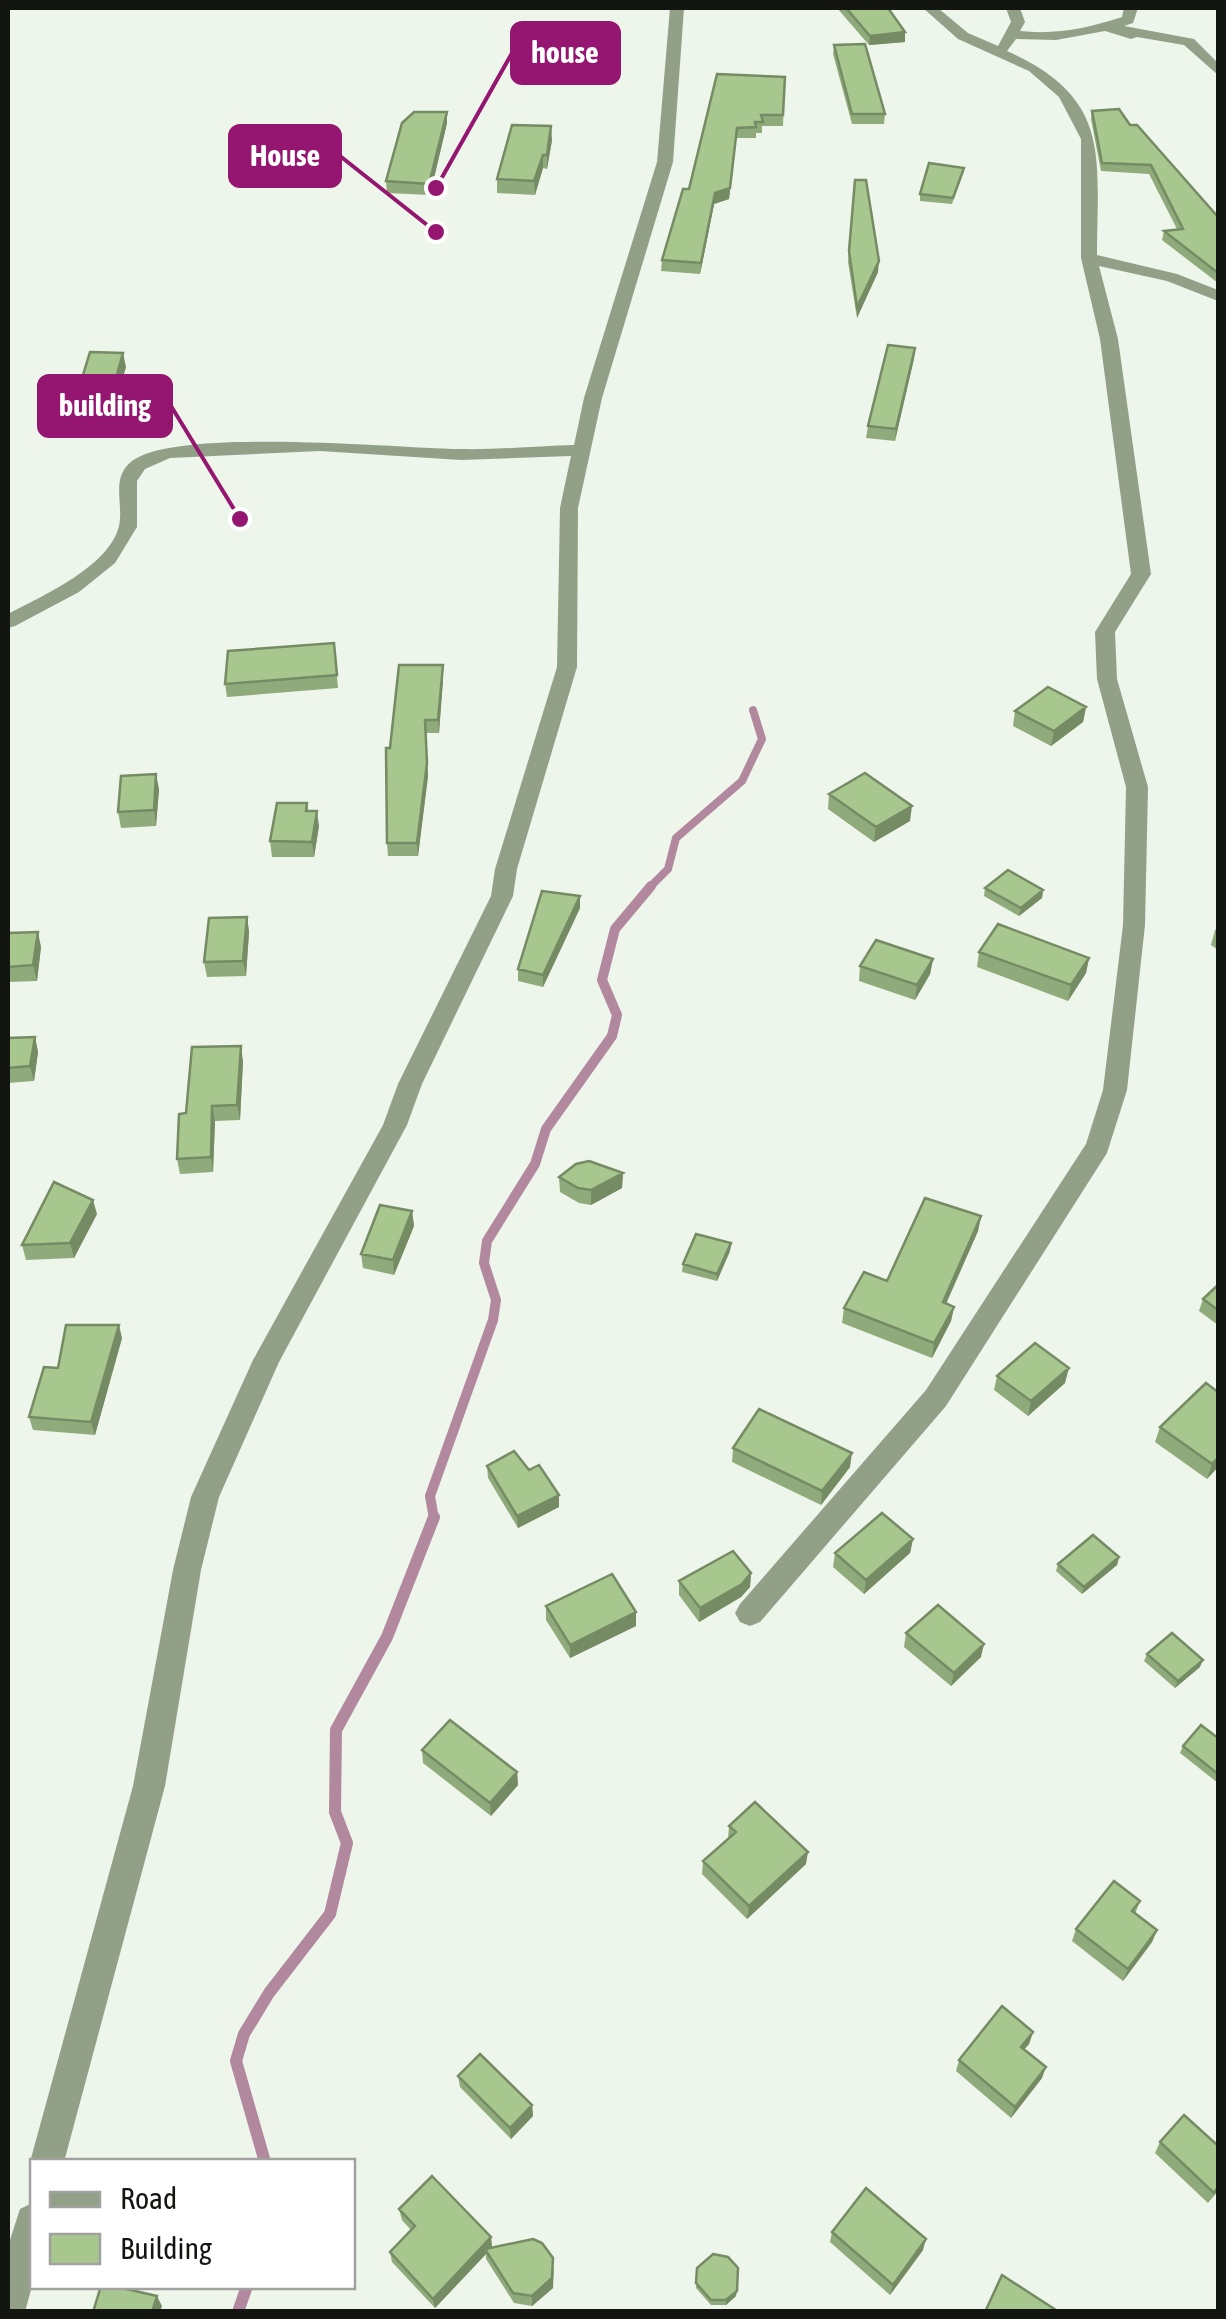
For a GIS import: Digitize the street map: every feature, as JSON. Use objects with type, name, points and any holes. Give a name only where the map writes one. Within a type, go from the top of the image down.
[{"type":"street","points":[[48,2159],[149,1786],[187,1570],[205,1496],[266,1360],[387,1140],[410,1084],[502,896],[506,869],[567,667],[570,508],[592,398],[665,162],[676,8]]},
{"type":"street","points":[[750,1613],[936,1398],[1098,1146],[1115,1090],[1134,925],[1138,786],[1108,680],[1105,632],[1141,574],[1109,339],[1089,258],[1089,138],[1065,95],[1034,68],[962,36],[930,8]]},
{"type":"street","points":[[999,55],[1018,22],[1014,8]]},
{"type":"street","points":[[1012,34],[1044,38],[1106,27],[1128,20],[1132,8]]},
{"type":"street","points":[[1106,27],[1131,35]]},
{"type":"street","points":[[1106,27],[1188,42],[1218,71]]},
{"type":"street","points":[[1089,258],[1126,270],[1180,279],[1218,296]]},
{"type":"street","points":[[8,622],[72,588],[108,558],[128,527],[128,481],[138,466],[168,453],[320,446],[461,456],[582,450]]},
{"type":"street","points":[[8,2310],[30,2228]]},
{"type":"building","points":[[846,8],[888,8],[905,32],[870,36]]},
{"type":"building","points":[[865,44],[885,114],[852,114],[834,45]]},
{"type":"building","points":[[717,74],[785,77],[783,115],[761,115],[763,122],[755,122],[756,127],[737,128],[730,188],[715,193],[701,263],[662,260],[683,189],[689,189]]},
{"type":"building","points":[[1119,109],[1218,217],[1218,273],[1164,231],[1183,229],[1151,165],[1102,163],[1092,111]]},
{"type":"building","points":[[414,112],[447,112],[429,184],[386,181],[402,123]]},
{"type":"building","points":[[512,125],[551,126],[547,155],[543,155],[534,181],[497,179]]},
{"type":"building","points":[[929,163],[964,168],[953,198],[920,194]]},
{"type":"building","points":[[855,180],[866,180],[879,261],[857,307],[849,251]]},
{"type":"building","points":[[888,345],[915,348],[896,429],[868,426]]},
{"type":"building","points":[[90,352],[123,353],[114,385],[80,385]]},
{"type":"building","points":[[334,643],[337,675],[225,684],[228,651]]},
{"type":"building","points":[[399,665],[443,665],[438,720],[425,720],[427,763],[417,843],[387,843],[386,748],[390,748]]},
{"type":"building","points":[[1048,687],[1086,707],[1054,731],[1015,711]]},
{"type":"building","points":[[865,773],[912,806],[876,827],[829,794]]},
{"type":"building","points":[[156,774],[154,810],[118,812],[121,776]]},
{"type":"building","points":[[277,803],[307,803],[306,811],[317,811],[312,842],[270,841]]},
{"type":"building","points":[[1008,870],[1043,890],[1021,908],[985,888]]},
{"type":"building","points":[[542,891],[580,896],[543,975],[518,969]]},
{"type":"building","points":[[247,917],[243,961],[204,962],[209,918]]},
{"type":"building","points":[[998,924],[1089,958],[1071,985],[979,952]]},
{"type":"building","points":[[38,932],[33,965],[8,967],[8,933]]},
{"type":"building","points":[[876,940],[933,959],[917,985],[860,966]]},
{"type":"building","points":[[35,1037],[30,1066],[8,1068],[8,1038]]},
{"type":"building","points":[[241,1046],[237,1105],[212,1106],[211,1157],[177,1159],[179,1114],[186,1113],[192,1047]]},
{"type":"building","points":[[589,1161],[623,1173],[591,1190],[578,1188],[559,1177],[576,1164]]},
{"type":"building","points":[[54,1182],[93,1200],[70,1243],[22,1245]]},
{"type":"building","points":[[925,1198],[981,1216],[943,1302],[954,1307],[934,1343],[844,1308],[864,1272],[887,1281]]},
{"type":"building","points":[[380,1205],[412,1211],[393,1260],[361,1254]]},
{"type":"building","points":[[696,1234],[731,1243],[717,1274],[683,1264]]},
{"type":"building","points":[[1218,1285],[1218,1310],[1203,1299]]},
{"type":"building","points":[[66,1325],[119,1325],[91,1422],[29,1417],[44,1367],[58,1368]]},
{"type":"building","points":[[1035,1343],[1069,1368],[1031,1401],[997,1376]]},
{"type":"building","points":[[1206,1383],[1218,1392],[1218,1458],[1212,1464],[1160,1427]]},
{"type":"building","points":[[759,1409],[852,1453],[822,1491],[733,1448]]},
{"type":"building","points":[[514,1451],[529,1470],[539,1465],[559,1495],[517,1516],[487,1466]]},
{"type":"building","points":[[882,1513],[913,1539],[866,1580],[835,1553]]},
{"type":"building","points":[[1093,1535],[1119,1557],[1084,1587],[1058,1564]]},
{"type":"building","points":[[733,1551],[751,1573],[742,1584],[700,1608],[679,1581]]},
{"type":"building","points":[[612,1574],[636,1612],[570,1645],[546,1606]]},
{"type":"building","points":[[938,1605],[984,1644],[954,1673],[906,1633]]},
{"type":"building","points":[[1172,1633],[1203,1660],[1178,1681],[1147,1654]]},
{"type":"building","points":[[450,1720],[517,1772],[490,1803],[422,1750]]},
{"type":"building","points":[[1201,1725],[1218,1738],[1218,1774],[1183,1746]]},
{"type":"building","points":[[755,1802],[808,1852],[749,1906],[703,1861],[736,1832],[729,1826]]},
{"type":"building","points":[[1114,1881],[1140,1901],[1132,1911],[1157,1930],[1128,1969],[1076,1929]]},
{"type":"building","points":[[1002,2006],[1033,2032],[1021,2047],[1046,2067],[1015,2107],[959,2060]]},
{"type":"building","points":[[480,2054],[532,2105],[510,2128],[458,2076]]},
{"type":"building","points":[[1184,2115],[1216,2144],[1218,2140],[1218,2187],[1214,2193],[1160,2142]]},
{"type":"building","points":[[432,2176],[491,2237],[433,2299],[390,2252],[415,2226],[399,2209]]},
{"type":"building","points":[[866,2188],[926,2239],[893,2285],[832,2232]]},
{"type":"building","points":[[533,2239],[542,2243],[553,2258],[552,2278],[532,2296],[513,2293],[485,2249]]},
{"type":"building","points":[[713,2254],[728,2257],[738,2268],[737,2291],[726,2300],[711,2300],[696,2283],[697,2268]]},
{"type":"building","points":[[1002,2275],[1059,2312],[985,2312]]},
{"type":"building","points":[[100,2289],[126,2289],[157,2296],[152,2312],[93,2312]]},
{"type":"waterway","points":[[651,886],[668,869],[676,838],[742,781],[762,739],[753,710]]},
{"type":"waterway","points":[[434,1518],[430,1496],[493,1320],[496,1300],[484,1263],[487,1241],[535,1164],[546,1129],[612,1036],[617,1015],[602,980],[615,929],[651,886]]},
{"type":"waterway","points":[[264,2159],[236,2061],[244,2034],[269,1993],[330,1914],[347,1843],[335,1812],[336,1730],[387,1637],[434,1518]]},
{"type":"waterway","points":[[238,2312],[246,2289]]},
{"type":"place","name":"house","points":[[436,188]]},
{"type":"place","name":"House","points":[[436,232]]},
{"type":"place","name":"building","points":[[240,519]]}]
